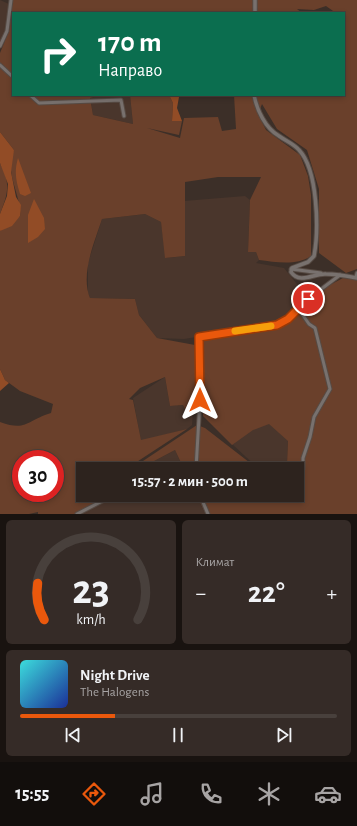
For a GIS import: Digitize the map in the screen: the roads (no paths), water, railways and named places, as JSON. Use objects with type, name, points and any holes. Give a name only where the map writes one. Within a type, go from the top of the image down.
[{"type":"street","points":[[0,46],[7,30],[11,0]]},
{"type":"street","points":[[255,0],[255,12]]},
{"type":"street","points":[[0,65],[12,75]]},
{"type":"street","points":[[31,96],[40,103],[121,100],[124,116]]},
{"type":"street","points":[[254,96],[266,125],[273,132],[302,153],[313,183],[316,221],[314,256],[308,262],[291,269]]},
{"type":"street","points":[[291,269],[293,275],[303,279],[323,274]]},
{"type":"street","points":[[291,269],[356,278],[357,272]]},
{"type":"street","points":[[196,462],[200,400],[199,337],[277,325],[288,319],[298,308],[340,275]]},
{"type":"street","points":[[298,308],[309,324],[315,328],[330,390],[314,417],[303,462]]},
{"type":"street","points":[[77,514],[100,502]]},
{"type":"street","points":[[203,502],[208,514]]}]
